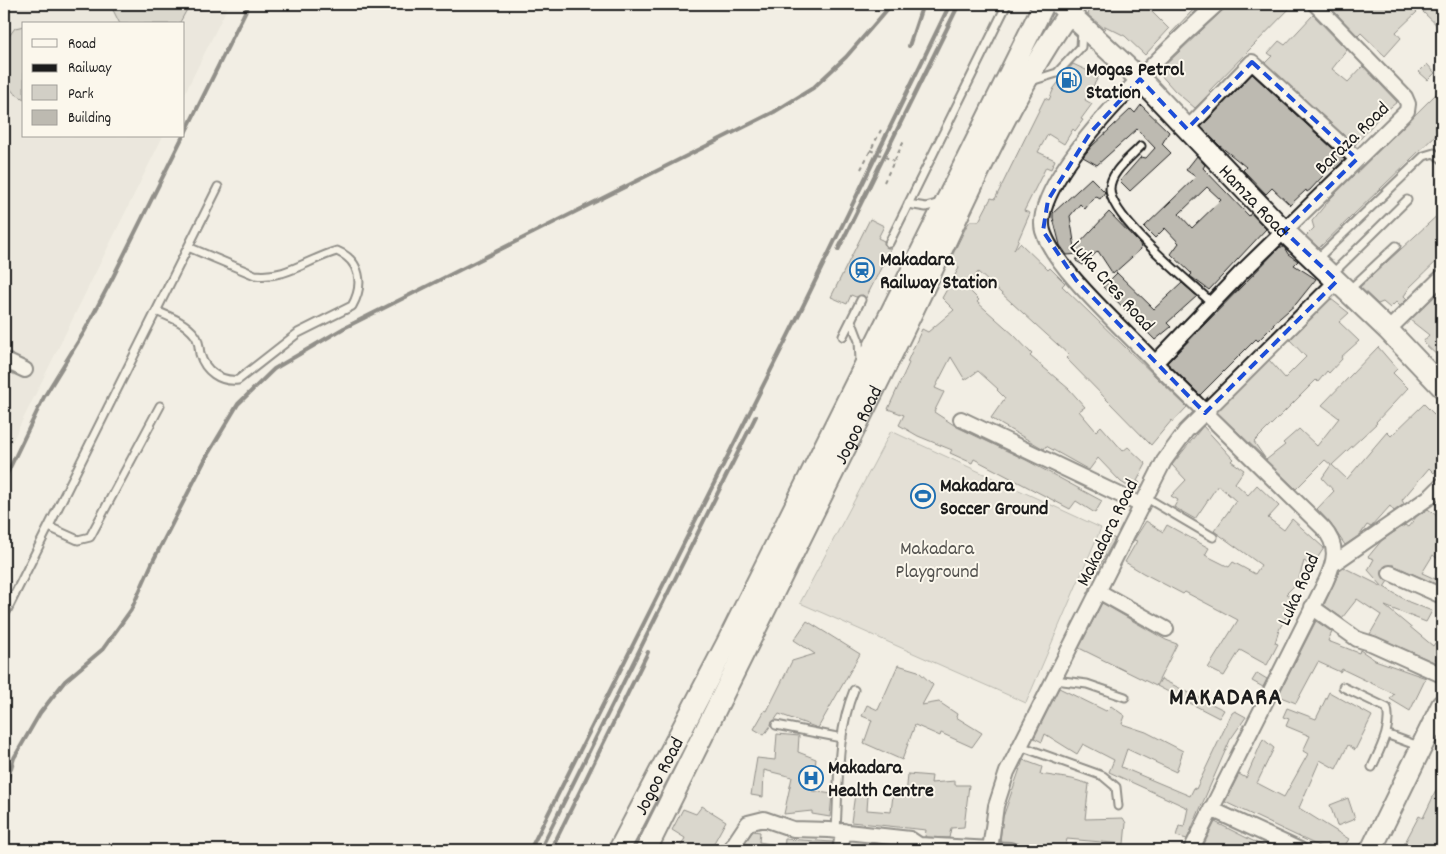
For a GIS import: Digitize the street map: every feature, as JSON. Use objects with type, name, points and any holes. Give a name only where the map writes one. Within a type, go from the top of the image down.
[{"type":"main road","name":"Jogoo Road","points":[[619,850],[696,706],[1044,4]]},
{"type":"main road","name":"Jogoo Road","points":[[646,850],[1025,83],[1067,7]]},
{"type":"main road","name":"Hamza Road","points":[[1067,7],[1083,28],[1140,79],[1284,231],[1388,330],[1442,387]]},
{"type":"main road","points":[[1371,850],[1442,704]]},
{"type":"street","points":[[1140,79],[1217,4]]},
{"type":"street","name":"Baraza Road","points":[[1284,231],[1407,111],[1408,104],[1405,97],[1315,4]]},
{"type":"street","points":[[1187,129],[1252,62],[1358,159]]},
{"type":"street","name":"Luka Cres Road","points":[[1140,79],[1107,112],[1070,161],[1048,200],[1043,223],[1043,231],[1064,265],[1093,299],[1155,363],[1284,231]]},
{"type":"street","points":[[1388,330],[1442,276]]},
{"type":"street","name":"Makadara Road","points":[[990,849],[1000,793],[1020,746],[1055,680],[1143,501],[1168,456],[1186,431],[1204,412],[1338,282]]},
{"type":"street","points":[[4,360],[25,370]]},
{"type":"street","name":"Luka Road","points":[[1155,363],[1331,537],[1335,550],[1333,564],[1191,850]]},
{"type":"street","points":[[961,418],[1143,501]]},
{"type":"street","points":[[1333,564],[1431,496],[1442,485]]},
{"type":"street","points":[[1390,573],[1442,596]]},
{"type":"street","points":[[1098,591],[1166,629]]},
{"type":"street","points":[[1312,607],[1362,642],[1373,644],[1442,675]]},
{"type":"street","points":[[1211,810],[1300,850]]},
{"type":"street","points":[[730,850],[748,823],[764,819],[793,830],[840,830],[910,839],[918,848],[1010,850]]},
{"type":"street","points":[[840,830],[840,850]]},
{"type":"lane","points":[[889,243],[1007,4]]},
{"type":"lane","points":[[1025,83],[1057,73],[1080,47],[1083,28]]},
{"type":"lane","points":[[1141,146],[1112,180],[1110,190],[1116,207],[1136,232],[1212,303]]},
{"type":"lane","points":[[1315,260],[1424,156],[1434,153],[1442,159]]},
{"type":"lane","points":[[4,616],[218,187]]},
{"type":"lane","points":[[1338,282],[1407,200]]},
{"type":"lane","points":[[908,204],[926,206],[945,202]]},
{"type":"lane","points":[[1338,282],[1396,246]]},
{"type":"lane","points":[[156,311],[176,319],[189,328],[197,337],[201,356],[208,369],[227,381],[238,380],[298,333],[352,306],[360,284],[358,271],[347,256],[337,251],[284,274],[266,276],[255,275],[188,247]]},
{"type":"lane","points":[[843,336],[861,300]]},
{"type":"lane","points":[[851,320],[857,334],[861,353],[858,378]]},
{"type":"lane","points":[[48,527],[78,540],[90,537],[160,406]]},
{"type":"lane","points":[[1143,501],[1213,537]]},
{"type":"lane","points":[[1055,680],[1094,685],[1125,697]]},
{"type":"lane","points":[[1343,687],[1387,708],[1389,716],[1386,734],[1372,767]]},
{"type":"lane","points":[[840,830],[842,738],[845,712],[854,690]]},
{"type":"lane","points":[[776,725],[842,738]]},
{"type":"lane","points":[[1386,734],[1421,747]]},
{"type":"lane","points":[[1020,746],[1107,779],[1116,787],[1118,806]]},
{"type":"path","points":[[861,169],[881,130]]},
{"type":"path","points":[[884,182],[904,141]]},
{"type":"path","points":[[870,150],[894,161]]},
{"type":"highlighted area","points":[[1252,62],[1357,159],[1284,231],[1337,281],[1205,413],[1076,280],[1043,231],[1048,200],[1090,133],[1140,79],[1187,129]]},
{"type":"shaded area","points":[[4,4],[229,4],[185,93],[185,22],[22,22],[22,138],[162,138],[4,458]]},
{"type":"green space","name":"Makadara Playground","points":[[891,431],[1101,528],[1026,703],[800,603]]},
{"type":"building","points":[[110,4],[190,4],[180,22],[119,22]]},
{"type":"building","points":[[1091,4],[1154,4],[1149,9],[1169,29],[1145,55],[1125,36],[1105,26],[1105,29],[1088,15]]},
{"type":"building","points":[[1226,4],[1294,4],[1209,91],[1211,92],[1195,108],[1175,91],[1158,72],[1223,10]]},
{"type":"building","points":[[1327,4],[1409,4],[1417,12],[1396,32],[1401,38],[1385,56],[1361,33],[1358,36]]},
{"type":"building","points":[[1431,4],[1442,4],[1442,30],[1423,12]]},
{"type":"building","points":[[1194,9],[1196,11],[1171,35],[1170,34]]},
{"type":"building","points":[[1313,15],[1347,50],[1332,69],[1348,82],[1363,66],[1397,102],[1381,115],[1355,145],[1265,63],[1272,56],[1268,53],[1279,41],[1285,45]]},
{"type":"building","points":[[22,26],[22,98],[14,93],[4,81],[4,43],[15,28]]},
{"type":"building","points":[[1073,64],[1099,76],[1085,100],[1092,104],[1081,119],[1083,120],[1075,131],[1073,129],[1064,144],[1048,134],[1038,152],[1055,160],[1051,169],[1046,167],[1024,211],[1030,213],[1014,250],[1020,243],[1048,270],[1050,268],[1065,283],[1062,286],[1187,407],[1173,422],[1172,420],[1151,445],[1066,358],[1069,355],[978,272],[968,289],[979,300],[977,302],[1014,335],[1032,354],[1030,356],[1069,389],[1085,407],[1079,411],[1096,431],[1101,426],[1123,451],[1128,447],[1146,464],[1137,481],[1140,483],[1135,491],[1121,482],[1098,458],[1089,470],[1046,446],[1044,449],[991,418],[1005,398],[978,371],[965,380],[951,357],[935,388],[944,392],[934,412],[957,427],[1026,460],[1102,501],[1095,513],[1076,501],[1070,509],[974,459],[972,463],[950,453],[952,450],[918,436],[899,425],[904,415],[888,409],[922,329],[928,332],[954,310],[942,298],[959,268],[952,256],[966,227],[970,221],[979,221],[991,198],[995,199],[1045,98],[1049,100],[1054,88]]},
{"type":"building","points":[[1427,64],[1435,73],[1428,80],[1419,72]]},
{"type":"building","points":[[1252,74],[1345,160],[1335,169],[1332,166],[1310,190],[1307,192],[1306,190],[1290,205],[1272,188],[1266,194],[1243,170],[1246,167],[1220,146],[1201,127]]},
{"type":"building","points":[[1436,94],[1442,100],[1442,129],[1319,248],[1306,236],[1314,228],[1312,221],[1330,199]]},
{"type":"building","points":[[1141,105],[1169,132],[1162,144],[1171,153],[1130,191],[1120,181],[1141,157],[1146,158],[1155,148],[1137,129],[1097,165],[1083,157],[1131,109],[1135,113]]},
{"type":"building","points":[[1197,156],[1205,165],[1203,168],[1249,216],[1251,213],[1266,229],[1209,290],[1190,276],[1192,274],[1171,254],[1179,243],[1165,228],[1155,238],[1144,227],[1196,177],[1186,170]],"holes":[[[1207,187],[1221,200],[1192,228],[1179,214]]]},
{"type":"building","points":[[1091,178],[1105,192],[1100,199],[1095,196],[1085,209],[1080,204],[1070,216],[1075,248],[1109,212],[1140,244],[1141,249],[1113,274],[1098,251],[1083,265],[1076,261],[1079,254],[1067,255],[1060,245],[1053,218],[1053,213]]},
{"type":"building","points":[[1442,211],[1442,256],[1410,287],[1404,296],[1407,299],[1400,306],[1396,302],[1390,308],[1383,302],[1378,304],[1360,287]]},
{"type":"building","name":"Makadara Railway Station","points":[[870,219],[884,226],[878,238],[884,241],[886,247],[891,248],[866,298],[863,295],[856,297],[851,295],[847,304],[831,297]]},
{"type":"building","points":[[1280,247],[1284,247],[1288,254],[1298,261],[1294,265],[1316,279],[1296,304],[1273,324],[1258,341],[1256,339],[1200,395],[1167,363]]},
{"type":"building","points":[[1117,273],[1154,309],[1182,283],[1197,296],[1167,323],[1171,327],[1155,340],[1103,287]]},
{"type":"building","points":[[1442,289],[1442,360],[1423,342],[1429,335],[1410,320]]},
{"type":"building","points":[[1331,299],[1349,313],[1339,322],[1359,341],[1341,357],[1342,359],[1329,373],[1327,371],[1318,382],[1316,380],[1254,442],[1265,458],[1217,412],[1269,360],[1285,378],[1306,357],[1290,340]]},
{"type":"building","points":[[1378,347],[1397,369],[1393,373],[1408,388],[1377,423],[1332,465],[1347,479],[1387,432],[1391,436],[1424,404],[1442,422],[1442,464],[1434,473],[1429,468],[1402,500],[1404,504],[1394,511],[1390,506],[1371,527],[1367,525],[1360,535],[1345,545],[1330,523],[1317,509],[1334,491],[1322,478],[1331,465],[1325,460],[1296,489],[1266,460],[1285,445],[1283,443],[1299,429],[1317,446],[1339,418],[1322,405]]},
{"type":"building","points":[[1203,426],[1233,459],[1231,461],[1244,470],[1235,483],[1248,495],[1257,485],[1279,506],[1268,518],[1284,530],[1292,519],[1324,548],[1312,566],[1304,561],[1298,582],[1286,594],[1295,599],[1279,630],[1275,643],[1278,644],[1267,665],[1240,650],[1224,676],[1208,668],[1238,620],[1185,592],[1183,594],[1125,562],[1137,541],[1134,540],[1146,521],[1163,532],[1167,525],[1209,548],[1205,555],[1229,567],[1233,562],[1255,574],[1261,565],[1214,531],[1236,501],[1218,485],[1195,519],[1174,507],[1178,500],[1171,496],[1186,480],[1172,465]]},
{"type":"building","points":[[1428,509],[1437,516],[1442,510],[1442,562],[1433,555],[1422,573],[1442,582],[1442,587],[1393,565],[1385,566],[1381,573],[1388,581],[1384,587],[1409,602],[1432,611],[1426,622],[1385,606],[1433,646],[1435,643],[1442,646],[1434,662],[1370,634],[1381,615],[1357,599],[1342,618],[1324,605],[1343,567],[1383,587],[1368,570],[1374,559],[1368,557],[1382,540],[1405,525],[1408,527],[1417,516]]},
{"type":"building","points":[[1107,534],[1115,539],[1099,567],[1090,561]]},
{"type":"building","points":[[1102,603],[1166,640],[1177,644],[1156,686],[1079,648]]},
{"type":"building","points":[[807,621],[860,654],[818,728],[779,714],[764,735],[754,729],[765,710],[767,711],[792,661],[815,654],[794,640]]},
{"type":"building","points":[[1316,621],[1332,632],[1328,641],[1359,653],[1360,650],[1375,660],[1426,678],[1410,711],[1390,699],[1394,694],[1342,669],[1340,672],[1318,662],[1296,703],[1278,696]]},
{"type":"building","points":[[898,665],[918,671],[933,685],[922,705],[939,702],[957,714],[956,717],[982,733],[972,747],[941,733],[940,736],[915,725],[902,760],[864,743],[872,720],[862,716],[867,705],[878,710]]},
{"type":"building","points":[[1257,673],[1267,679],[1263,687],[1252,681]]},
{"type":"building","points":[[1161,679],[1224,710],[1219,718],[1157,686]]},
{"type":"building","points":[[1059,688],[1106,711],[1111,706],[1125,716],[1122,724],[1146,732],[1183,751],[1176,772],[1127,749],[1121,767],[1190,796],[1194,788],[1196,789],[1232,713],[1235,711],[1246,717],[1230,740],[1187,839],[1176,836],[1179,826],[1184,827],[1188,808],[1109,772],[1114,760],[1083,744],[1077,754],[1045,734],[1042,742],[1034,738]]},
{"type":"building","points":[[1329,692],[1372,716],[1355,750],[1348,745],[1336,769],[1320,760],[1299,808],[1349,839],[1342,850],[1327,850],[1225,802],[1239,774],[1246,778],[1263,739],[1274,748],[1257,783],[1284,797],[1308,754],[1303,751],[1310,736],[1286,726],[1289,719],[1283,717],[1287,708],[1316,719]]},
{"type":"building","points":[[777,734],[799,736],[798,752],[816,759],[812,791],[832,794],[830,817],[812,814],[812,811],[784,814],[792,777],[764,770],[763,797],[751,795],[757,758],[775,760]]},
{"type":"building","points":[[1023,760],[1042,767],[1040,774],[1089,784],[1085,819],[1123,818],[1126,823],[1124,844],[1067,839],[1065,849],[1000,841],[1003,817]]},
{"type":"building","points":[[908,774],[932,776],[931,783],[955,781],[955,785],[969,785],[964,827],[951,828],[949,838],[925,837],[926,830],[851,822],[855,794],[868,796],[867,810],[891,812],[893,795],[906,797]]},
{"type":"building","points":[[1442,778],[1442,850],[1401,850],[1419,816],[1423,818]]},
{"type":"building","points":[[1348,798],[1355,819],[1337,826],[1330,805]]},
{"type":"building","points":[[702,806],[726,821],[710,850],[679,850],[685,838],[672,830],[683,809],[696,814]]},
{"type":"building","points":[[1215,822],[1271,850],[1201,850]]},
{"type":"building","points":[[753,831],[760,832],[759,842],[777,845],[776,850],[745,850],[746,841]]},
{"type":"building","points":[[785,839],[833,842],[831,850],[784,850]]},
{"type":"railway","points":[[185,133],[249,4]]},
{"type":"railway","points":[[4,792],[14,758],[40,713],[65,681],[103,649],[131,610],[153,561],[208,454],[238,404],[274,369],[344,328],[774,112],[813,88],[846,57],[892,4]]},
{"type":"railway","points":[[909,46],[923,4]]},
{"type":"railway","points":[[530,850],[803,306],[950,4]]},
{"type":"railway","points":[[838,250],[959,4]]},
{"type":"railway","points":[[4,480],[44,397],[84,332],[113,277],[182,138]]},
{"type":"railway","points":[[540,850],[756,416]]},
{"type":"railway","points":[[551,850],[648,652]]},
{"type":"place","name":"Mogas Petrol Station","points":[[1069,80]]},
{"type":"place","name":"Makadara Railway Station","points":[[862,270]]},
{"type":"place","name":"Makadara Soccer Ground","points":[[923,496]]},
{"type":"place","name":"Makadara Health Centre","points":[[811,778]]},
{"type":"district","name":"MAKADARA","points":[[1226,695]]}]
